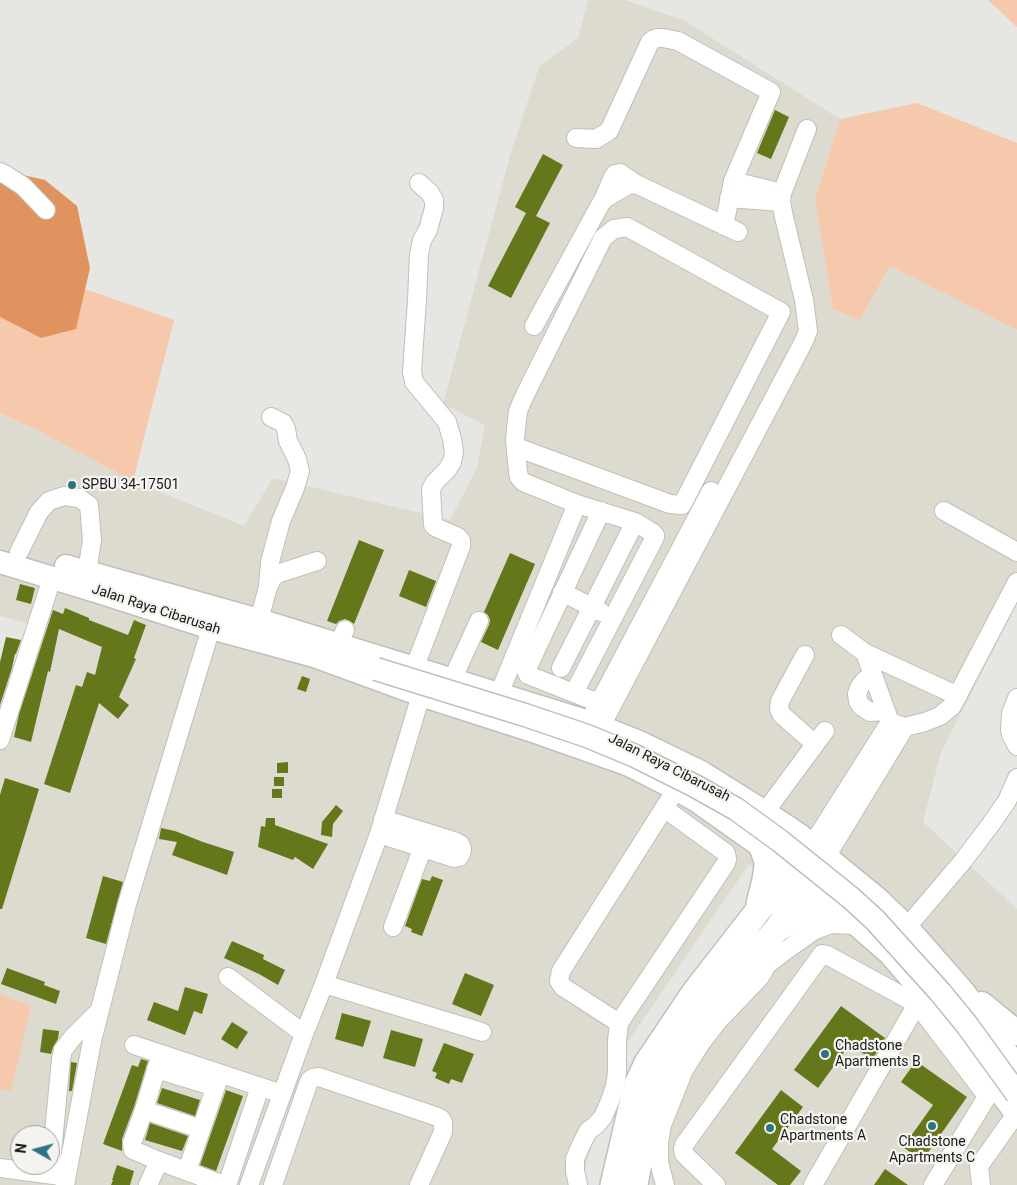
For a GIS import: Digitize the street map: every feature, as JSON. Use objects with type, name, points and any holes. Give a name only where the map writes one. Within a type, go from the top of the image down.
[{"type":"highway","points":[[613,1185],[631,1108],[647,1063],[694,993],[756,912],[793,872],[813,846]]},
{"type":"highway","points":[[756,912],[767,866],[767,860],[762,847]]},
{"type":"highway","points":[[774,932],[793,872]]},
{"type":"highway","points":[[637,1182],[646,1124],[658,1085],[680,1042],[697,1019],[774,932],[809,912],[841,911]]},
{"type":"main road","name":"Jalan Raya Cibarusah","points":[[6,553],[87,572],[269,624],[341,638],[414,668],[452,680],[499,694],[596,717],[639,742],[701,772],[765,812],[849,874],[906,927],[964,992],[1017,1066]]},
{"type":"main road","name":"Jalan Raya Cibarusah","points":[[6,553],[52,578],[210,628],[314,656],[376,667],[574,723],[621,741],[681,770],[724,794],[794,842],[854,890],[887,920],[937,975],[1017,1083]]},
{"type":"main road","name":"Jalan Raya Cibarusah","points":[[269,624],[292,638],[587,736],[633,755],[736,809],[794,852],[875,920],[967,1025],[1017,1108]]},
{"type":"main road","name":"Jalan Raya Cibarusah","points":[[314,656],[420,695],[629,765],[676,789],[712,811],[762,847],[841,911],[890,954],[952,1026],[991,1090],[1017,1108]]},
{"type":"main road","points":[[841,911],[826,889],[831,880],[839,875],[849,874]]},
{"type":"main road","points":[[964,992],[1015,1025]]},
{"type":"street","points":[[534,326],[603,200],[628,185],[636,184],[731,229],[731,190],[771,92],[678,41],[657,38],[650,42],[609,131],[596,139],[576,138]]},
{"type":"street","points":[[601,511],[526,669],[528,675],[574,693],[596,717],[804,341],[804,300],[784,217],[782,197],[807,129]]},
{"type":"street","points":[[0,172],[24,186],[46,210]]},
{"type":"street","points":[[414,668],[461,546],[461,541],[458,537],[433,525],[431,489],[452,462],[454,452],[447,422],[414,382],[412,372],[419,254],[434,208],[434,200],[430,193],[419,183]]},
{"type":"street","points":[[731,190],[782,197]]},
{"type":"street","points":[[574,693],[655,537],[653,533],[636,522],[577,504],[520,480],[515,440],[516,420],[520,405],[603,238],[614,229],[626,226],[804,324]]},
{"type":"street","points":[[516,447],[670,504],[682,504],[781,312]]},
{"type":"street","points":[[269,624],[268,587],[270,562],[281,522],[300,472],[283,423],[271,417]]},
{"type":"street","points":[[6,553],[49,501],[64,496],[79,498],[89,506],[92,540],[87,572]]},
{"type":"street","points":[[499,694],[577,504]]},
{"type":"street","points":[[944,511],[1017,552]]},
{"type":"street","points":[[561,668],[636,522]]},
{"type":"street","points":[[268,587],[272,579],[278,574],[317,561]]},
{"type":"street","points":[[0,740],[52,578]]},
{"type":"street","points":[[865,654],[874,676],[865,680],[860,686],[857,694],[861,706],[870,712],[894,720],[925,722],[940,716],[952,706],[958,696],[1017,582]]},
{"type":"street","points":[[562,592],[613,618]]},
{"type":"street","points":[[452,680],[479,621]]},
{"type":"street","points":[[60,1178],[99,1011],[127,904],[210,628]]},
{"type":"street","points":[[841,635],[865,654],[958,696]]},
{"type":"street","points":[[765,812],[820,738],[782,715],[779,709],[780,701],[805,655]]},
{"type":"street","points":[[249,1185],[381,827],[420,695]]},
{"type":"street","points":[[1017,698],[1012,713],[1010,729],[1012,738],[1017,746]]},
{"type":"street","points":[[813,846],[894,720]]},
{"type":"street","points":[[906,927],[964,861],[1007,801],[1017,778]]},
{"type":"street","points":[[619,1023],[563,987],[560,981],[561,971],[676,789]]},
{"type":"street","points":[[578,1185],[575,1159],[588,1131],[603,1117],[615,1086],[619,1023],[727,859],[726,854],[664,808]]},
{"type":"street","points":[[381,827],[425,841],[393,927]]},
{"type":"street","points":[[665,1185],[660,1162],[659,1142],[662,1125],[684,1070],[701,1043],[717,1022],[768,966],[785,951],[815,930],[831,924],[841,911]]},
{"type":"street","points":[[768,966],[774,932]]},
{"type":"street","points":[[716,1185],[684,1154],[684,1146],[820,956],[824,954],[917,1004],[952,1026]]},
{"type":"street","points":[[228,977],[304,1034]]},
{"type":"street","points":[[324,984],[482,1032]]},
{"type":"street","points":[[917,1004],[991,1090],[934,1185]]},
{"type":"street","points":[[813,1185],[917,1004]]},
{"type":"street","points":[[60,1178],[61,1059],[63,1050],[99,1011]]},
{"type":"street","points":[[134,1045],[159,1061],[218,1081],[260,1087],[282,1094]]},
{"type":"street","points":[[159,1061],[132,1143],[133,1150],[226,1185],[260,1087]]},
{"type":"street","points":[[273,1185],[308,1084],[313,1078],[319,1077],[441,1119],[443,1122],[443,1132],[418,1185]]},
{"type":"street","points":[[187,1171],[218,1081]]},
{"type":"street","points":[[981,1185],[980,1166],[1017,1108]]},
{"type":"street","points":[[144,1110],[201,1129]]},
{"type":"street","points":[[148,1185],[159,1161]]},
{"type":"street","points":[[0,1168],[60,1178]]},
{"type":"shaded area","points":[[588,0],[625,0],[685,21],[840,119],[815,199],[860,320],[890,266],[1017,330],[1017,604],[941,752],[923,822],[1017,909],[1017,1185],[651,1185],[653,1148],[682,1062],[776,951],[827,934],[749,864],[614,1062],[581,1185],[0,1185],[0,749],[8,727],[33,625],[0,616],[0,413],[35,429],[133,481],[244,526],[273,478],[450,520],[477,468],[485,425],[443,404],[511,152],[539,67],[578,38]]},
{"type":"shaded area","points":[[988,0],[1017,0],[1017,27]]},
{"type":"shaded area","points":[[917,103],[1017,143],[1017,330],[890,266],[860,320],[833,309],[815,199],[840,119]]},
{"type":"shaded area","points":[[0,170],[45,180],[77,206],[90,268],[76,329],[41,338],[0,317]]},
{"type":"shaded area","points":[[85,289],[174,320],[133,481],[35,429],[0,413],[0,317],[41,338],[75,329]]},
{"type":"shaded area","points":[[0,994],[31,1006],[11,1091],[0,1089]]},
{"type":"building","points":[[775,110],[789,117],[771,159],[757,153]]},
{"type":"building","points":[[543,154],[563,165],[536,216],[550,223],[511,298],[488,286],[526,213],[515,207]]},
{"type":"building","points":[[359,540],[384,550],[354,624],[345,619],[336,624],[327,621]]},
{"type":"building","points":[[510,553],[535,564],[498,650],[481,642],[490,620],[484,612]]},
{"type":"building","points":[[409,570],[436,581],[426,607],[399,596]]},
{"type":"building","points":[[20,584],[35,588],[31,604],[16,600]]},
{"type":"building","points":[[65,608],[89,618],[89,620],[128,635],[134,620],[146,625],[134,658],[136,659],[119,697],[129,705],[118,719],[99,703],[70,793],[44,784],[76,685],[82,687],[87,672],[95,675],[102,647],[59,629],[50,672],[48,671],[31,742],[14,737],[19,714],[53,610],[63,614]]},
{"type":"building","points":[[6,637],[21,640],[0,705],[0,662]]},
{"type":"building","points":[[302,676],[310,679],[306,692],[297,689]]},
{"type":"building","points":[[288,762],[288,773],[277,773],[277,763]]},
{"type":"building","points":[[274,777],[284,777],[284,786],[274,786]]},
{"type":"building","points":[[5,778],[39,789],[2,909],[0,909],[0,795]]},
{"type":"building","points":[[272,789],[282,789],[282,798],[272,798]]},
{"type":"building","points":[[336,805],[343,811],[333,824],[332,837],[321,835],[322,822]]},
{"type":"building","points":[[266,818],[275,818],[275,825],[328,844],[313,869],[295,857],[293,860],[258,847],[261,826],[265,827]]},
{"type":"building","points":[[161,828],[175,831],[234,852],[227,875],[172,855],[177,842],[159,839]]},
{"type":"building","points":[[103,876],[123,882],[106,944],[86,938]]},
{"type":"building","points":[[432,876],[443,880],[422,936],[411,932],[412,929],[405,926],[422,879],[430,881]]},
{"type":"building","points":[[232,941],[264,955],[263,959],[285,970],[278,985],[224,958]]},
{"type":"building","points":[[7,968],[45,982],[44,985],[60,991],[56,1004],[1,984]]},
{"type":"building","points":[[465,973],[494,985],[481,1016],[452,1004]]},
{"type":"building","points":[[185,987],[208,994],[202,1014],[194,1011],[185,1035],[147,1020],[154,1002],[178,1011]]},
{"type":"building","name":"Chadstone Apartments B","points":[[841,1006],[885,1038],[872,1060],[850,1044],[818,1088],[794,1070]]},
{"type":"building","points":[[342,1013],[371,1021],[363,1047],[335,1039]]},
{"type":"building","points":[[232,1022],[248,1032],[237,1049],[221,1039]]},
{"type":"building","points":[[43,1029],[59,1031],[58,1039],[51,1054],[40,1052]]},
{"type":"building","points":[[391,1030],[423,1039],[415,1067],[383,1058]]},
{"type":"building","points":[[444,1043],[474,1054],[462,1083],[451,1079],[449,1084],[435,1078],[437,1073],[432,1071]]},
{"type":"building","points":[[141,1059],[148,1061],[122,1139],[122,1151],[103,1144],[132,1065],[138,1067]]},
{"type":"building","name":"Chadstone Apartments C","points":[[916,1061],[967,1097],[922,1161],[903,1147],[933,1105],[901,1082]]},
{"type":"building","points":[[71,1062],[77,1063],[72,1091],[69,1091]]},
{"type":"building","points":[[162,1088],[200,1100],[195,1116],[157,1103]]},
{"type":"building","points":[[226,1090],[243,1096],[216,1171],[200,1165]]},
{"type":"building","name":"Chadstone Apartments A","points":[[781,1090],[803,1107],[772,1149],[801,1171],[790,1185],[778,1185],[735,1153]]},
{"type":"building","points":[[150,1123],[188,1136],[182,1151],[145,1140]]},
{"type":"building","points":[[117,1165],[134,1171],[130,1185],[111,1185]]},
{"type":"building","points":[[885,1169],[908,1185],[874,1185]]},
{"type":"place","name":"SPBU 34-17501","points":[[72,485]]},
{"type":"place","name":"Chadstone Apartments B","points":[[825,1054]]},
{"type":"place","name":"Chadstone Apartments C","points":[[932,1126]]},
{"type":"place","name":"Chadstone Apartments A","points":[[770,1128]]}]
